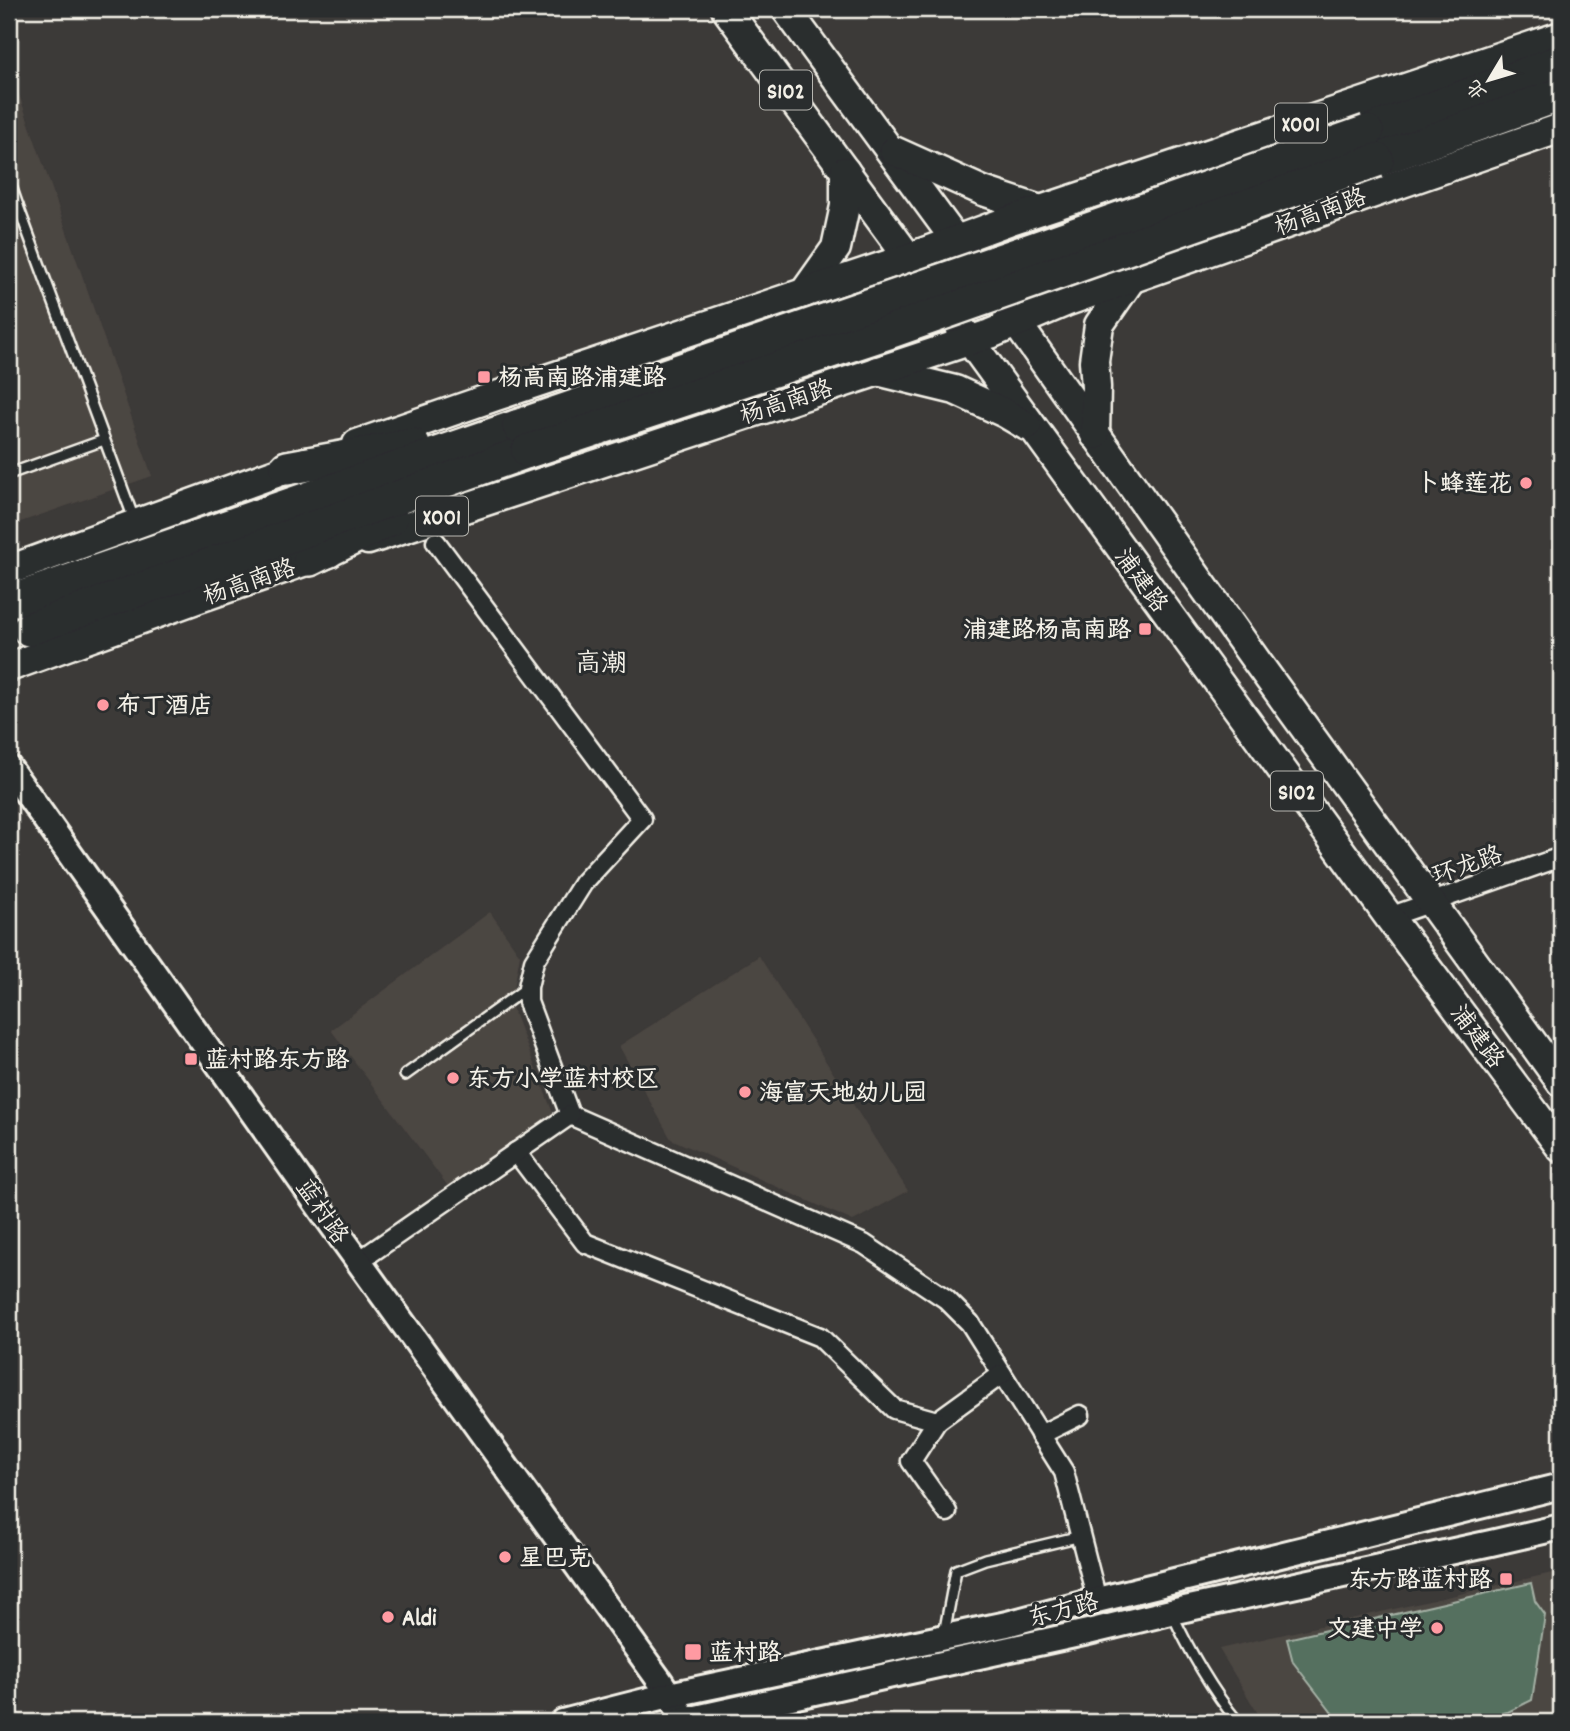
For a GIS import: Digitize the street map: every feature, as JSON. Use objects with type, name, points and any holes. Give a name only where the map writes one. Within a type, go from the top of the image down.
[{"type":"highway","name":"杨高南路","points":[[19,600],[523,439],[888,332],[1372,146],[1561,61]]},
{"type":"highway","name":"杨高南路","points":[[1372,146],[1561,94]]},
{"type":"highway","points":[[288,468],[523,439]]},
{"type":"highway","points":[[310,559],[523,439]]},
{"type":"main road","name":"浦建路","points":[[726,9],[1389,917],[1561,1148]]},
{"type":"main road","name":"浦建路","points":[[786,9],[1017,323],[1561,1082]]},
{"type":"main road","name":"杨高南路","points":[[19,600],[136,524],[288,468],[908,258],[1040,210],[1561,37]]},
{"type":"main road","name":"杨高南路","points":[[9,667],[310,559],[969,340],[1065,302],[1561,128]]},
{"type":"main road","points":[[889,149],[983,191],[1040,210]]},
{"type":"main road","points":[[804,293],[836,248],[845,206],[845,171]]},
{"type":"main road","points":[[1095,435],[1094,361],[1099,325],[1131,279]]},
{"type":"main road","points":[[877,371],[955,390],[1005,413],[1035,431]]},
{"type":"main road","name":"蓝村路","points":[[9,768],[670,1695],[684,1722]]},
{"type":"main road","name":"东方路","points":[[563,1722],[670,1695],[1007,1624],[1561,1486]]},
{"type":"main road","name":"东方路","points":[[684,1722],[1561,1527]]},
{"type":"street","points":[[436,542],[642,819],[583,883],[534,961],[528,987],[528,1002],[570,1115],[864,1244],[946,1298],[970,1323],[1063,1472],[1097,1600]]},
{"type":"street","name":"环龙路","points":[[1389,917],[1561,857]]},
{"type":"street","points":[[359,1261],[570,1115]]},
{"type":"street","points":[[516,1152],[584,1243],[820,1336],[894,1409],[937,1421]]},
{"type":"street","points":[[947,1512],[911,1461],[937,1421],[1002,1374]]},
{"type":"street","points":[[1040,1435],[1080,1415]]},
{"type":"lane","points":[[9,180],[13,208],[136,524]]},
{"type":"lane","points":[[9,474],[104,440]]},
{"type":"lane","points":[[405,1075],[528,987]]},
{"type":"lane","points":[[944,1636],[956,1570],[985,1559],[1081,1536]]},
{"type":"lane","points":[[1171,1612],[1183,1637],[1227,1709],[1238,1722]]},
{"type":"shaded area","points":[[9,66],[152,476],[9,526]]},
{"type":"shaded area","name":"东方小学蓝村校区","points":[[490,912],[520,955],[511,1005],[558,1126],[453,1193],[331,1030]]},
{"type":"shaded area","name":"海富天地幼儿园","points":[[759,956],[908,1191],[853,1221],[671,1139],[619,1046]]},
{"type":"shaded area","name":"文建中学","points":[[1552,1573],[1561,1607],[1561,1722],[1263,1722],[1219,1649]]},
{"type":"green space","name":"文建中学","points":[[1531,1583],[1535,1601],[1545,1615],[1532,1700],[1508,1712],[1460,1722],[1339,1722],[1293,1662],[1287,1639]]},
{"type":"place","name":"杨高南路浦建路","points":[[484,377]]},
{"type":"place","name":"卜蜂莲花","points":[[1526,483]]},
{"type":"place","name":"浦建路杨高南路","points":[[1145,629]]},
{"type":"place","name":"布丁酒店","points":[[103,705]]},
{"type":"place","name":"蓝村路东方路","points":[[191,1059]]},
{"type":"place","name":"东方小学蓝村校区","points":[[453,1078]]},
{"type":"place","name":"海富天地幼儿园","points":[[745,1092]]},
{"type":"place","name":"星巴克","points":[[505,1557]]},
{"type":"place","name":"东方路蓝村路","points":[[1506,1579]]},
{"type":"place","name":"Aldi","points":[[388,1617]]},
{"type":"place","name":"文建中学","points":[[1437,1628]]},
{"type":"place","name":"蓝村路","points":[[693,1652]]},
{"type":"district","name":"高潮","points":[[601,662]]}]
